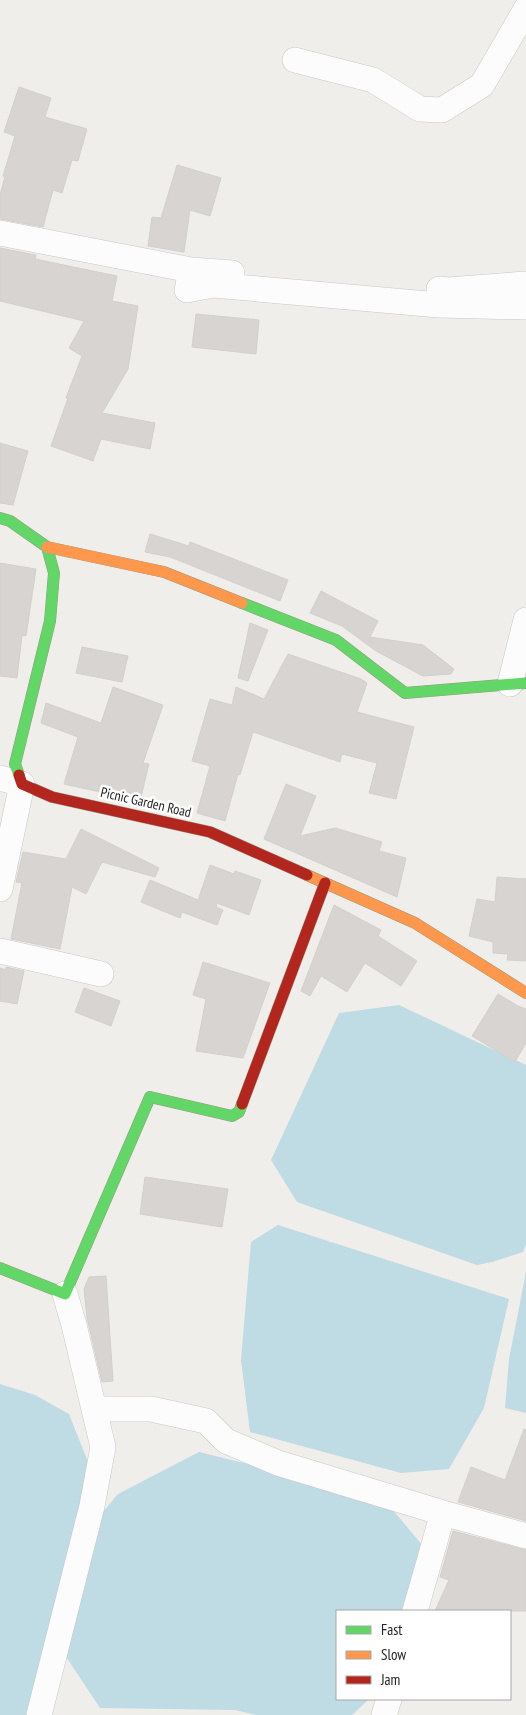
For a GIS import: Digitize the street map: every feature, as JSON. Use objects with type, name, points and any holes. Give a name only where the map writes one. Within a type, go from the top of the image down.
[{"type":"street","points":[[295,60],[373,80],[420,109],[442,110],[482,85],[526,9]]},
{"type":"street","points":[[0,233],[188,288],[448,290],[526,284]]},
{"type":"street","points":[[188,288],[213,285],[439,305],[526,307]]},
{"type":"street","points":[[0,518],[10,521],[47,547],[164,572],[336,640],[405,693],[518,683],[526,620]]},
{"type":"street","points":[[0,889],[11,781],[50,621],[54,573],[47,547]]},
{"type":"street","name":"Picnic Garden Road","points":[[11,781],[52,797],[210,832],[415,923],[526,993]]},
{"type":"street","points":[[40,1715],[92,1506],[103,1448],[65,1294],[150,1097],[232,1116],[239,1112],[325,883]]},
{"type":"street","points":[[0,951],[101,974]]},
{"type":"street","points":[[0,1268],[65,1294]]},
{"type":"street","points":[[94,1409],[151,1409],[206,1422],[226,1441],[278,1463],[526,1536]]},
{"type":"street","points":[[415,1610],[443,1513]]},
{"type":"street","points":[[384,1715],[389,1700]]},
{"type":"water","points":[[399,1005],[526,1065],[526,1245],[523,1252],[477,1265],[297,1202],[271,1160],[339,1013]]},
{"type":"water","points":[[278,1225],[509,1299],[484,1408],[449,1469],[401,1473],[250,1432],[241,1360],[251,1242]]},
{"type":"water","points":[[526,1272],[526,1413],[505,1408],[509,1359]]},
{"type":"water","points":[[0,1384],[35,1395],[69,1414],[90,1467],[26,1715],[0,1715]]},
{"type":"water","points":[[199,1452],[382,1497],[423,1546],[404,1610],[336,1610],[336,1700],[368,1700],[352,1715],[256,1715],[235,1710],[100,1708],[61,1649],[98,1518],[118,1494]]},
{"type":"building","points":[[19,87],[51,98],[45,117],[87,129],[78,161],[72,160],[62,193],[53,190],[43,227],[0,219],[0,195],[5,176],[3,176],[15,136],[4,132]]},
{"type":"building","points":[[177,165],[221,178],[210,216],[190,210],[184,252],[148,246],[152,217],[161,218]]},
{"type":"building","points":[[0,248],[36,255],[35,259],[117,276],[112,301],[138,306],[128,369],[102,413],[155,423],[150,449],[101,439],[93,461],[51,446],[82,356],[69,348],[84,321],[0,301]]},
{"type":"building","points":[[196,314],[259,320],[256,354],[192,347]]},
{"type":"building","points":[[0,443],[28,451],[13,505],[0,503]]},
{"type":"building","points":[[150,534],[189,546],[190,542],[288,580],[280,601],[170,557],[145,552]]},
{"type":"building","points":[[0,563],[36,569],[26,636],[22,635],[17,678],[0,676]]},
{"type":"building","points":[[321,591],[378,621],[370,637],[423,645],[454,669],[451,674],[423,676],[376,651],[342,626],[310,613]]},
{"type":"building","points":[[250,623],[268,630],[248,681],[238,678]]},
{"type":"building","points":[[82,647],[128,656],[122,682],[76,673]]},
{"type":"building","points":[[288,654],[361,679],[367,683],[357,712],[414,727],[396,799],[369,793],[377,763],[342,754],[340,762],[253,732],[240,775],[238,774],[225,821],[197,813],[210,766],[192,761],[210,699],[232,705],[236,687],[264,699]]},
{"type":"building","points":[[113,687],[163,705],[143,763],[149,764],[140,801],[64,784],[78,737],[41,723],[46,703],[101,723]]},
{"type":"building","points":[[286,784],[316,796],[300,836],[335,828],[382,842],[379,851],[406,858],[397,897],[264,839]]},
{"type":"building","points":[[81,829],[159,868],[155,877],[102,862],[86,894],[72,887],[60,949],[11,939],[22,883],[16,882],[23,852],[66,859]]},
{"type":"building","points":[[210,865],[234,874],[235,871],[261,880],[249,915],[217,903],[216,907],[223,910],[217,925],[182,912],[180,918],[141,902],[150,880],[198,900]]},
{"type":"building","points":[[497,877],[526,879],[526,961],[507,960],[508,954],[493,953],[493,942],[469,936],[477,899],[495,902]]},
{"type":"building","points":[[334,905],[381,930],[378,936],[417,961],[401,986],[365,963],[347,992],[321,976],[310,996],[301,991]]},
{"type":"building","points":[[203,962],[270,983],[243,1058],[196,1051],[206,999],[193,995]]},
{"type":"building","points":[[6,967],[24,971],[17,1004],[0,1001],[0,968],[6,970]]},
{"type":"building","points":[[84,988],[120,1001],[111,1026],[75,1012]]},
{"type":"building","points":[[498,994],[526,1009],[526,1043],[515,1062],[472,1036]]},
{"type":"building","points":[[145,1177],[228,1189],[222,1227],[140,1214]]},
{"type":"building","points":[[106,1276],[113,1381],[102,1382],[87,1318],[84,1289],[89,1277]]},
{"type":"building","points":[[524,1429],[526,1430],[526,1521],[458,1502],[471,1467],[505,1480]]},
{"type":"building","points":[[453,1531],[526,1550],[526,1611],[435,1610],[449,1580],[440,1577]]},
{"type":"traffic: fast","points":[[0,518],[10,521],[47,547],[54,573],[50,621],[15,764],[19,775]]},
{"type":"traffic: fast","points":[[242,603],[336,640],[405,693],[526,683]]},
{"type":"traffic: fast","points":[[0,1268],[65,1294],[150,1097],[232,1116],[239,1112],[242,1104]]},
{"type":"traffic: slow","points":[[47,547],[164,572],[242,603]]},
{"type":"traffic: slow","points":[[307,875],[415,923],[526,993]]},
{"type":"traffic: jam","points":[[19,775],[22,784],[52,797],[210,832],[307,875]]},
{"type":"traffic: jam","points":[[242,1104],[325,883]]}]
